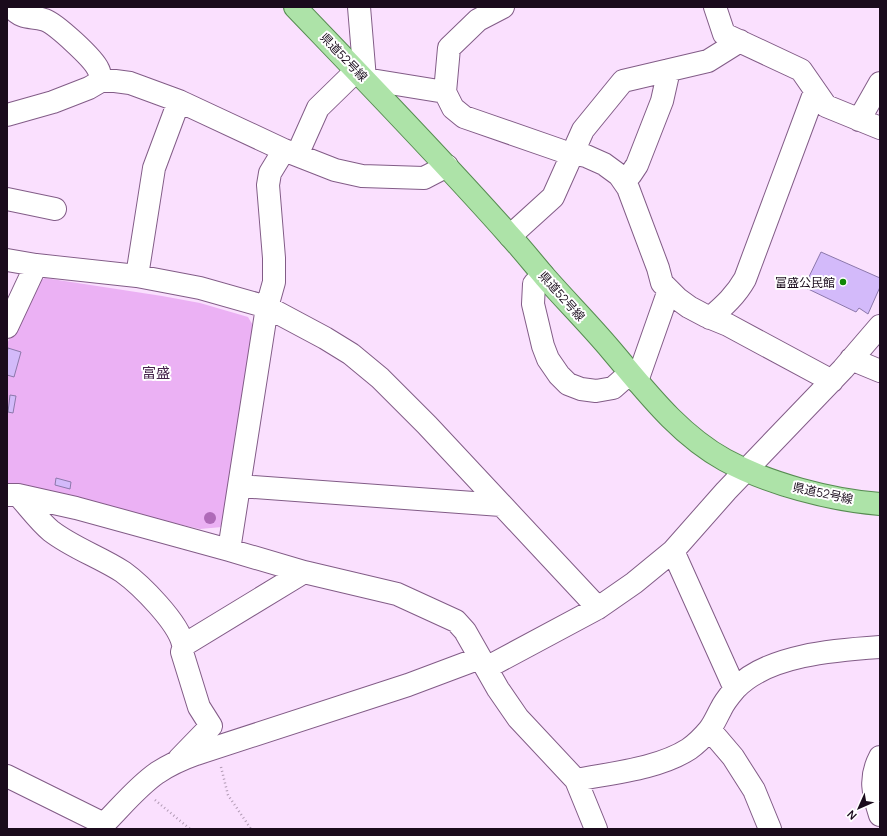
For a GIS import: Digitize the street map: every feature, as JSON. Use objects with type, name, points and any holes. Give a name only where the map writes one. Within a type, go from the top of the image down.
[{"type":"main road","name":"県道52号線","points":[[295,7],[361,74],[447,166],[634,377],[685,432],[724,460],[777,482],[810,492],[880,504]]},
{"type":"street","points":[[11,7],[22,16],[46,20],[59,29],[98,69],[101,81]]},
{"type":"street","points":[[359,7],[361,74]]},
{"type":"street","points":[[502,7],[478,20],[449,48],[445,92],[453,108],[464,117],[562,151],[586,156],[604,164],[619,175],[628,188],[662,283],[669,290],[689,307],[728,325],[832,381]]},
{"type":"street","points":[[715,7],[724,34],[801,70],[826,106],[880,128]]},
{"type":"street","points":[[510,236],[553,197],[583,130],[623,81],[708,61],[740,41]]},
{"type":"street","points":[[624,182],[637,164],[662,100],[669,70]]},
{"type":"street","points":[[361,74],[445,92]]},
{"type":"street","points":[[229,550],[267,307],[274,282],[274,258],[268,185],[270,173],[291,152],[318,108],[361,74]]},
{"type":"street","points":[[7,116],[53,102],[90,88],[101,81],[115,81],[130,83],[178,101],[291,152],[335,170],[362,176],[424,178],[447,166]]},
{"type":"street","points":[[859,120],[880,83]]},
{"type":"street","points":[[710,318],[725,306],[738,292],[745,279],[815,91]]},
{"type":"street","points":[[137,276],[154,168],[178,101]]},
{"type":"street","points":[[7,199],[55,210]]},
{"type":"street","points":[[7,260],[36,265],[137,276],[200,288],[267,307],[325,338],[351,354],[380,378],[427,425],[598,608]]},
{"type":"street","points":[[7,327],[36,265]]},
{"type":"street","points":[[544,275],[534,284],[533,304],[542,346],[558,375],[568,384],[581,389],[596,391],[613,388],[634,377],[669,290]]},
{"type":"street","points":[[7,776],[102,827],[140,786],[175,762],[408,685],[483,663],[598,608],[634,583],[673,551],[726,491],[832,381],[880,326]]},
{"type":"street","points":[[851,359],[880,371]]},
{"type":"street","points":[[239,486],[501,505]]},
{"type":"street","points":[[13,495],[76,508],[304,572],[397,594],[456,622],[465,631],[483,663],[518,718],[576,780],[596,829]]},
{"type":"street","points":[[13,495],[50,530],[67,543],[123,573],[141,588],[176,626],[184,645],[182,652],[195,699],[198,707],[211,726],[175,762]]},
{"type":"street","points":[[673,551],[735,689]]},
{"type":"street","points":[[184,645],[304,572]]},
{"type":"street","points":[[576,780],[642,767],[669,759],[690,748],[710,730],[722,707],[735,689],[760,670],[792,659],[845,649],[880,647]]},
{"type":"street","points":[[710,730],[733,757],[750,783],[770,829]]},
{"type":"street","points":[[880,756],[875,767],[872,785],[874,798],[880,815]]},
{"type":"path","points":[[220,747],[224,784],[228,795],[251,829]]},
{"type":"path","points":[[140,786],[190,829]]},
{"type":"shaded area","points":[[45,278],[200,303],[248,317],[254,327],[222,527],[200,529],[7,485],[7,344],[36,282]]},
{"type":"building","name":"富盛公民館","points":[[821,252],[880,278],[880,287],[868,314],[859,308],[856,312],[804,287]]},
{"type":"building","points":[[8,348],[21,352],[14,377],[7,375]]},
{"type":"building","points":[[10,395],[16,396],[13,413],[8,412]]},
{"type":"building","points":[[56,478],[71,482],[70,489],[55,485]]},
{"type":"place","name":"富盛公民館","points":[[843,282]]},
{"type":"district","name":"富盛","points":[[156,372]]}]
